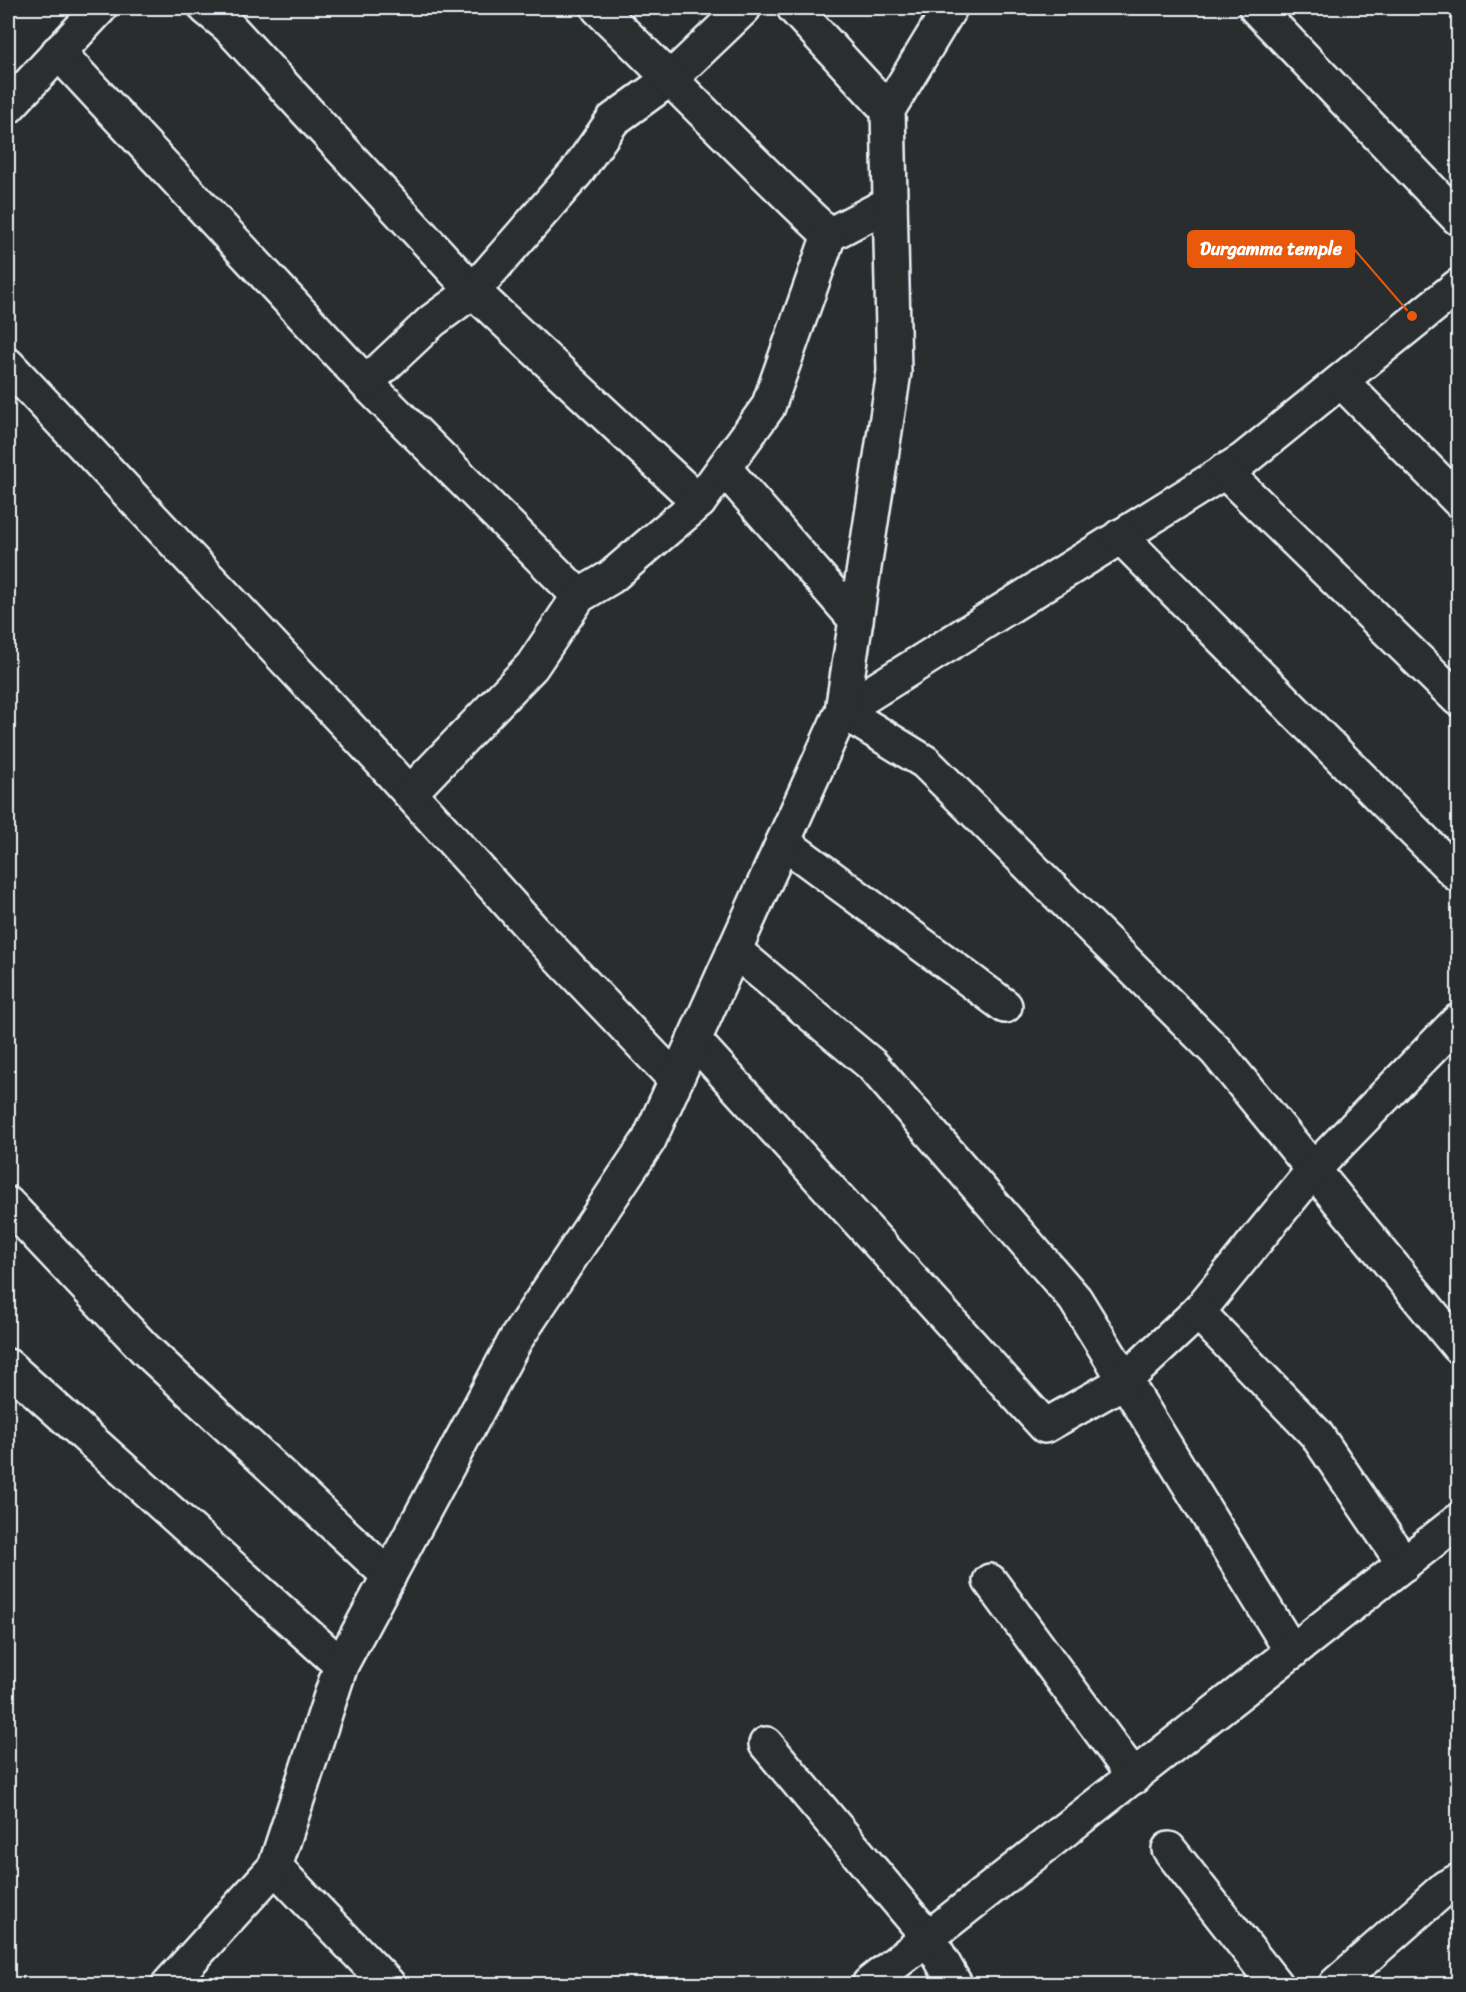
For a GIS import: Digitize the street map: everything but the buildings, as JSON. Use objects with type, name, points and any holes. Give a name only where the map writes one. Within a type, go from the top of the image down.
[{"type":"street","points":[[8,107],[100,8]]},
{"type":"street","points":[[206,8],[236,35],[473,291],[699,502]]},
{"type":"street","points":[[598,8],[671,78],[753,164],[829,234]]},
{"type":"street","points":[[366,383],[432,321],[473,291],[576,173],[613,120],[671,78],[744,8]]},
{"type":"street","points":[[794,8],[888,110]]},
{"type":"street","points":[[178,1981],[275,1867],[341,1665],[516,1339],[649,1140],[842,711],[894,372],[888,110],[950,8]]},
{"type":"street","points":[[1256,8],[1456,209]]},
{"type":"street","points":[[58,52],[366,383],[579,596]]},
{"type":"street","points":[[410,793],[532,666],[579,596],[610,577],[699,502],[768,407],[829,234],[890,203]]},
{"type":"street","points":[[842,711],[1243,460],[1458,286]]},
{"type":"street","points":[[8,364],[410,793],[535,932],[676,1080]]},
{"type":"street","points":[[1341,381],[1458,500]]},
{"type":"street","points":[[724,468],[856,620]]},
{"type":"street","points":[[1224,471],[1458,699]]},
{"type":"street","points":[[1120,536],[1458,875]]},
{"type":"street","points":[[842,711],[925,762],[1216,1051],[1315,1168],[1458,1346]]},
{"type":"street","points":[[783,842],[1005,1006]]},
{"type":"street","points":[[734,950],[872,1065],[1075,1299],[1123,1382],[1292,1652]]},
{"type":"street","points":[[694,1040],[1045,1426],[1123,1382],[1198,1312],[1315,1168],[1458,1021]]},
{"type":"street","points":[[8,1204],[145,1349],[389,1576]]},
{"type":"street","points":[[1198,1312],[1316,1434],[1404,1564]]},
{"type":"street","points":[[8,1366],[341,1665]]},
{"type":"street","points":[[869,1984],[1458,1521]]},
{"type":"street","points":[[990,1581],[1134,1777]]},
{"type":"street","points":[[766,1744],[929,1938],[955,1984]]},
{"type":"street","points":[[1169,1849],[1275,1984]]},
{"type":"street","points":[[275,1867],[388,1984]]},
{"type":"street","points":[[1336,1984],[1446,1887],[1458,1881]]},
{"type":"place","name":"Durgamma temple","points":[[1412,316]]}]
